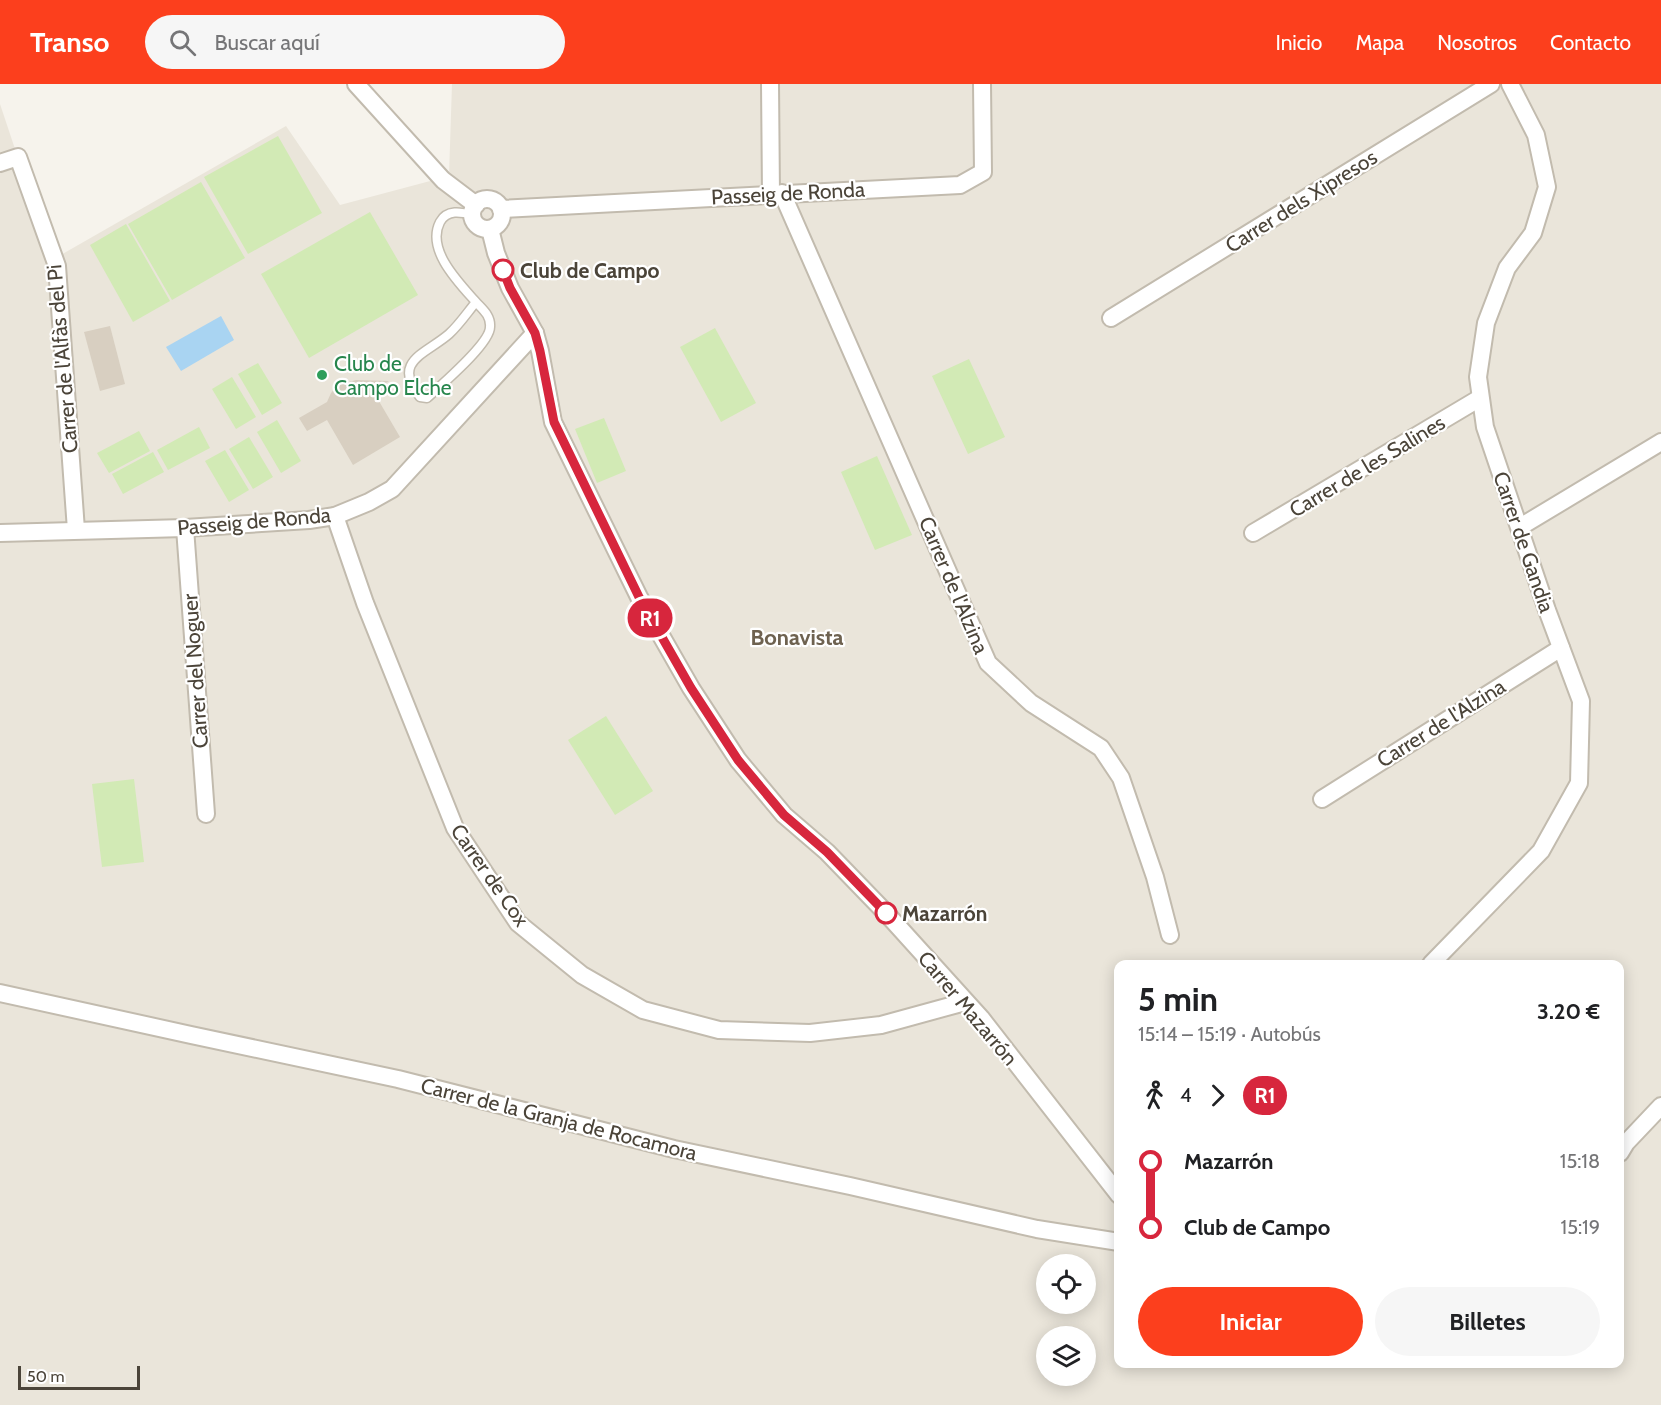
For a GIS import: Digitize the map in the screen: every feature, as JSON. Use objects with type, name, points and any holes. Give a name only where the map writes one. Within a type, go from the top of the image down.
[{"type":"street","points":[[356,84],[443,180],[474,210]]},
{"type":"street","name":"Carrer de l'Alzina","points":[[770,84],[777,194],[988,663],[1031,703],[1101,748],[1120,778],[1155,877],[1170,935]]},
{"type":"street","name":"Passeig de Ronda","points":[[501,209],[960,185],[983,172],[982,84]]},
{"type":"street","name":"Carrer dels Xipresos","points":[[1111,318],[1491,84]]},
{"type":"street","name":"Carrer de Gandia","points":[[1435,960],[1541,851],[1579,783],[1581,701],[1485,427],[1480,398],[1478,377],[1486,323],[1507,268],[1533,233],[1547,187],[1536,135],[1510,84]]},
{"type":"street","name":"Carrer de l'Alfàs del Pi","points":[[0,163],[18,157],[57,266],[76,530]]},
{"type":"street","points":[[490,200],[499,205],[501,209],[501,219],[495,227],[490,229],[480,227],[474,220],[474,210],[480,202],[490,200]]},
{"type":"street","points":[[490,229],[496,253],[510,288],[535,333]]},
{"type":"street","name":"Passeig de Ronda","points":[[0,533],[185,528],[309,520],[335,516],[369,502],[392,489],[535,333]]},
{"type":"street","name":"Carrer Mazarrón","points":[[535,333],[554,422],[639,597],[691,688],[738,760],[784,815],[827,852],[981,1018],[1114,1190]]},
{"type":"street","name":"Carrer de les Salines","points":[[1253,533],[1480,398]]},
{"type":"street","points":[[1520,527],[1661,442]]},
{"type":"street","name":"Carrer de Cox","points":[[335,516],[364,603],[455,828],[518,923],[582,975],[643,1010],[719,1030],[810,1033],[858,1028],[881,1025],[965,1002]]},
{"type":"street","name":"Carrer del Noguer","points":[[185,528],[206,814]]},
{"type":"street","name":"Carrer de l'Alzina","points":[[1322,799],[1561,648]]},
{"type":"street","name":"Carrer de la Granja de Rocamora","points":[[0,993],[398,1079],[674,1149],[850,1186],[1037,1230],[1114,1241]]},
{"type":"street","points":[[1624,1146],[1661,1106]]},
{"type":"lane","points":[[474,210],[448,214],[442,219],[436,232],[436,243],[444,263],[489,316],[490,329],[485,342],[427,398],[420,397],[413,388],[409,374],[412,363],[449,334],[476,302]]},
{"type":"shaded area","points":[[452,84],[1661,84],[1661,1405],[0,1405],[0,104],[52,260],[286,126],[340,205],[449,176]]},
{"type":"green space","points":[[278,136],[322,213],[248,254],[204,177]]},
{"type":"green space","points":[[201,182],[245,258],[172,300],[128,224]]},
{"type":"green space","points":[[370,212],[418,295],[309,358],[261,274]]},
{"type":"green space","points":[[126,224],[170,301],[133,322],[90,245]]},
{"type":"green space","points":[[715,328],[756,403],[721,422],[680,347]]},
{"type":"green space","points":[[969,359],[1005,437],[968,454],[932,376]]},
{"type":"green space","points":[[258,363],[282,403],[262,415],[238,374]]},
{"type":"green space","points":[[232,377],[256,417],[236,429],[212,389]]},
{"type":"green space","points":[[604,418],[626,471],[597,483],[575,429]]},
{"type":"green space","points":[[277,420],[301,461],[281,473],[257,432]]},
{"type":"green space","points":[[199,427],[210,448],[168,470],[157,450]]},
{"type":"green space","points":[[139,431],[150,451],[109,473],[97,453]]},
{"type":"green space","points":[[249,437],[273,477],[253,489],[229,449]]},
{"type":"green space","points":[[225,450],[249,490],[229,502],[205,461]]},
{"type":"green space","points":[[153,452],[164,472],[123,494],[112,474]]},
{"type":"green space","points":[[877,456],[912,535],[875,550],[841,472]]},
{"type":"green space","points":[[606,716],[653,791],[615,815],[568,740]]},
{"type":"green space","points":[[134,779],[144,862],[102,867],[92,784]]},
{"type":"water","points":[[221,316],[234,340],[181,371],[166,347]]},
{"type":"building","points":[[110,326],[125,384],[100,391],[84,332]]},
{"type":"building","points":[[356,380],[389,381],[373,391],[400,437],[353,465],[327,420],[307,431],[299,418],[327,402],[337,386]]},
{"type":"bus line","name":"R1","points":[[503,270],[510,288],[535,333],[554,422],[639,597],[691,688],[738,760],[784,815],[827,852],[886,913]]},
{"type":"place","name":"Club de Campo","points":[[503,270]]},
{"type":"place","name":"Club de Campo Elche","points":[[322,375]]},
{"type":"place","name":"Mazarrón","points":[[886,913]]},
{"type":"district","name":"Bonavista","points":[[797,637]]}]
